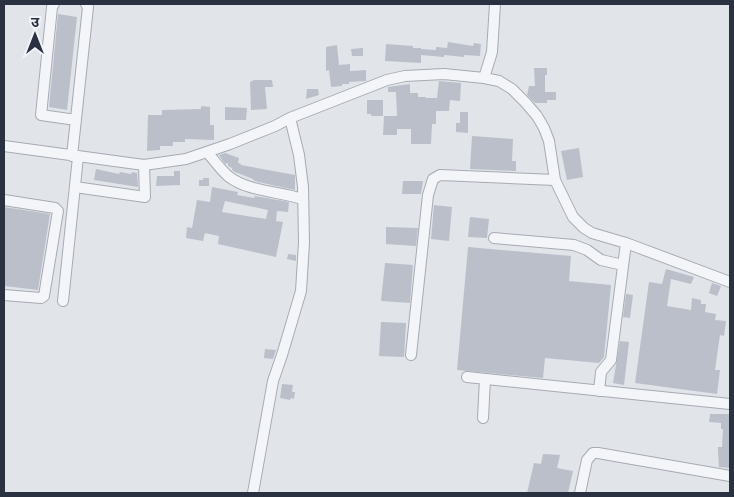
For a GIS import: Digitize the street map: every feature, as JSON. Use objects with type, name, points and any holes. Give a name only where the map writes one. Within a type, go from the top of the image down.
[{"type":"street","points":[[54,4],[41,116],[76,120]]},
{"type":"street","points":[[63,301],[75,186],[76,120],[88,7],[86,4]]},
{"type":"street","points":[[484,78],[492,52],[495,4]]},
{"type":"street","points":[[4,146],[144,165],[186,159],[207,152],[388,80],[405,76],[444,74],[484,78],[499,81],[512,89],[537,116],[549,141],[555,180],[573,217],[584,228],[592,233],[626,243],[730,282]]},
{"type":"street","points":[[253,493],[273,381],[301,291],[304,243],[302,198],[299,155],[290,118]]},
{"type":"street","points":[[207,152],[229,177],[238,182],[256,189],[302,198]]},
{"type":"street","points":[[75,186],[145,197],[144,165]]},
{"type":"street","points":[[411,355],[428,195],[433,179],[446,176],[555,180]]},
{"type":"street","points":[[4,200],[55,208],[58,211],[44,296],[40,298],[4,295]]},
{"type":"street","points":[[494,238],[574,246],[586,250],[601,260],[623,265]]},
{"type":"street","points":[[599,391],[601,372],[609,365],[611,360],[626,243]]},
{"type":"street","points":[[467,377],[730,404]]},
{"type":"street","points":[[483,418],[485,379]]},
{"type":"street","points":[[580,493],[587,460],[593,453],[730,476]]},
{"type":"building","points":[[58,14],[77,17],[67,110],[49,107]]},
{"type":"building","points":[[448,42],[473,46],[474,43],[481,44],[480,56],[444,55],[444,57],[421,55],[421,63],[385,61],[386,44],[436,50],[436,47],[447,48]]},
{"type":"building","points":[[337,45],[339,65],[350,64],[350,71],[366,70],[366,81],[349,82],[349,84],[342,84],[342,86],[331,87],[329,70],[326,71],[326,47]]},
{"type":"building","points":[[363,48],[363,56],[352,56],[351,49]]},
{"type":"building","points":[[534,68],[547,68],[545,92],[556,92],[556,100],[547,100],[547,103],[535,103],[527,95],[529,86],[535,86]]},
{"type":"building","points":[[254,80],[272,80],[273,87],[265,87],[267,109],[251,110],[250,82]]},
{"type":"building","points":[[439,81],[461,83],[460,101],[450,100],[449,111],[436,111],[436,124],[432,124],[431,144],[411,144],[411,129],[397,129],[397,135],[383,135],[384,116],[397,116],[396,92],[388,92],[388,87],[410,84],[410,93],[418,93],[418,97],[437,98]]},
{"type":"building","points":[[307,89],[318,89],[319,95],[306,99]]},
{"type":"building","points":[[367,100],[383,100],[383,116],[367,114]]},
{"type":"building","points":[[201,106],[210,107],[210,125],[214,125],[214,140],[185,139],[185,142],[173,142],[173,146],[160,146],[160,150],[147,151],[148,115],[162,115],[162,110],[201,109]]},
{"type":"building","points":[[225,107],[247,108],[246,120],[225,120]]},
{"type":"building","points":[[460,112],[468,112],[468,133],[456,132],[456,123],[460,123]]},
{"type":"building","points":[[472,136],[513,139],[512,161],[516,161],[516,171],[470,169]]},
{"type":"building","points":[[579,148],[583,177],[567,180],[561,151]]},
{"type":"building","points":[[225,153],[239,158],[238,163],[241,165],[295,175],[295,190],[258,182],[235,172],[228,166],[228,163],[225,164],[219,155]]},
{"type":"building","points":[[96,169],[119,174],[120,172],[137,173],[138,187],[94,180]]},
{"type":"building","points":[[174,171],[180,171],[180,185],[156,186],[157,176],[174,176]]},
{"type":"building","points":[[203,178],[209,178],[209,186],[199,186],[199,180],[203,180]]},
{"type":"building","points":[[403,181],[423,181],[421,194],[402,194]]},
{"type":"building","points":[[212,187],[238,192],[237,195],[289,202],[288,212],[277,211],[276,221],[283,222],[276,257],[218,244],[219,236],[205,233],[203,241],[186,238],[187,227],[192,228],[197,200],[210,202]],"holes":[[[225,201],[268,210],[266,219],[222,212]]]},
{"type":"building","points":[[434,205],[452,207],[449,241],[431,239]]},
{"type":"building","points":[[4,207],[50,214],[38,290],[4,286]]},
{"type":"building","points":[[470,217],[489,219],[487,238],[468,237]]},
{"type":"building","points":[[386,227],[418,228],[416,246],[386,244]]},
{"type":"building","points":[[468,247],[571,256],[569,281],[611,285],[604,357],[599,363],[545,358],[543,378],[457,370]]},
{"type":"building","points":[[288,254],[296,255],[296,261],[287,259]]},
{"type":"building","points":[[385,263],[413,265],[410,303],[381,301]]},
{"type":"building","points":[[666,269],[694,277],[691,284],[671,279],[667,306],[691,310],[692,298],[701,300],[701,304],[706,304],[705,312],[716,314],[715,320],[726,321],[724,336],[720,335],[715,370],[720,370],[717,394],[635,383],[649,282],[662,284]]},
{"type":"building","points":[[712,283],[721,286],[717,296],[709,293]]},
{"type":"building","points":[[626,294],[633,295],[630,318],[623,317]]},
{"type":"building","points":[[381,322],[406,323],[404,357],[379,356]]},
{"type":"building","points":[[620,341],[629,342],[624,385],[613,383]]},
{"type":"building","points":[[265,349],[276,350],[273,359],[264,358]]},
{"type":"building","points":[[282,384],[293,385],[294,399],[280,398]]},
{"type":"building","points":[[710,414],[730,414],[730,468],[719,467],[718,447],[722,447],[723,429],[721,429],[721,423],[709,422]]},
{"type":"building","points":[[543,454],[560,455],[557,468],[573,471],[568,493],[527,493],[534,463],[541,464]]}]
